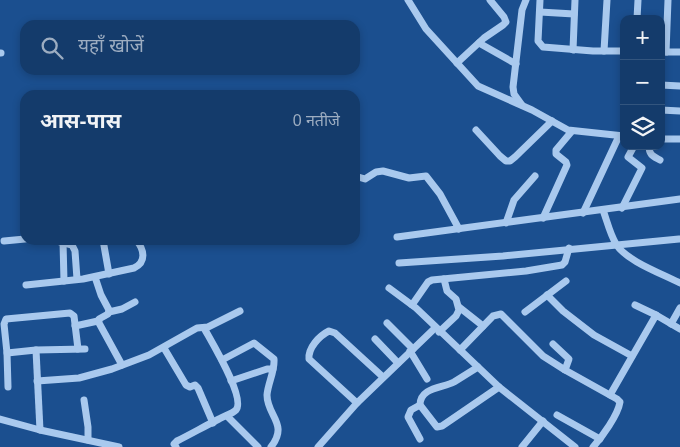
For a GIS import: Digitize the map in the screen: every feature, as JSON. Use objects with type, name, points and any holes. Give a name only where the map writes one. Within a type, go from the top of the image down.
[{"type":"street","points":[[408,0],[426,29],[478,86],[522,105],[572,131],[620,136]]},
{"type":"street","points":[[457,63],[506,22],[490,0]]},
{"type":"street","points":[[522,105],[513,91],[522,10],[526,0]]},
{"type":"street","points":[[540,0],[538,41],[540,45],[548,49],[620,51]]},
{"type":"street","points":[[573,50],[575,0]]},
{"type":"street","points":[[604,51],[607,0]]},
{"type":"street","points":[[637,15],[638,0]]},
{"type":"street","points":[[665,39],[668,0]]},
{"type":"street","points":[[540,12],[574,14]]},
{"type":"street","points":[[479,43],[516,64]]},
{"type":"street","points":[[665,52],[680,52]]},
{"type":"street","points":[[665,85],[680,86]]},
{"type":"street","points":[[665,110],[680,111]]},
{"type":"street","points":[[476,130],[506,161],[515,157],[552,121]]},
{"type":"street","points":[[543,218],[567,165],[555,152],[572,131]]},
{"type":"street","points":[[665,139],[680,140]]},
{"type":"street","points":[[583,213],[620,140]]},
{"type":"street","points":[[622,208],[642,168],[628,158],[632,150]]},
{"type":"street","points":[[649,150],[651,156],[660,160]]},
{"type":"street","points":[[360,178],[365,179],[376,172],[383,171],[409,178],[426,176],[440,194],[460,229]]},
{"type":"street","points":[[506,223],[514,200],[535,176]]},
{"type":"street","points":[[397,237],[680,199]]},
{"type":"street","points":[[603,210],[616,244],[622,251],[638,262],[680,283]]},
{"type":"street","points":[[4,241],[20,239]]},
{"type":"street","points":[[398,263],[503,256],[569,248],[678,239]]},
{"type":"street","points":[[63,245],[64,281]]},
{"type":"street","points":[[70,245],[74,248],[77,280]]},
{"type":"street","points":[[103,245],[109,274]]},
{"type":"street","points":[[26,285],[77,280],[134,268],[140,264],[144,250],[140,245]]},
{"type":"street","points":[[412,306],[430,281],[526,271],[562,265],[565,262],[569,248]]},
{"type":"street","points":[[95,277],[109,312]]},
{"type":"street","points":[[318,447],[357,403],[398,362],[458,314],[459,307],[456,299],[446,291],[444,279]]},
{"type":"street","points":[[525,312],[566,281]]},
{"type":"street","points":[[389,288],[412,306],[499,387],[575,447]]},
{"type":"street","points":[[547,295],[563,311],[594,335],[632,356]]},
{"type":"street","points":[[75,326],[98,321],[109,312],[122,309],[135,302]]},
{"type":"street","points":[[635,305],[680,329]]},
{"type":"street","points":[[459,307],[482,326]]},
{"type":"street","points":[[671,324],[680,308]]},
{"type":"street","points":[[37,381],[79,378],[122,365],[164,348],[192,331],[204,328],[240,311]]},
{"type":"street","points":[[7,353],[81,349],[74,316],[70,313],[8,318],[4,324],[7,353],[4,374],[8,387]]},
{"type":"street","points":[[460,350],[482,326],[495,315],[501,314],[536,351],[565,370],[619,400],[620,404],[600,439],[593,447]]},
{"type":"street","points":[[610,395],[656,315]]},
{"type":"street","points":[[98,321],[122,365]]},
{"type":"street","points":[[387,323],[411,350],[427,379]]},
{"type":"street","points":[[176,447],[174,444],[177,441],[235,411],[239,404],[222,360],[204,328]]},
{"type":"street","points":[[357,403],[309,359],[309,352],[323,335],[329,331],[335,333],[383,377]]},
{"type":"street","points":[[375,339],[398,362]]},
{"type":"street","points":[[222,360],[256,343],[274,360],[267,394],[278,426],[277,439],[271,447]]},
{"type":"street","points":[[553,344],[569,359],[565,370]]},
{"type":"street","points":[[164,348],[186,385],[190,387],[195,385],[198,388],[213,423]]},
{"type":"street","points":[[36,350],[40,430]]},
{"type":"street","points":[[420,439],[408,417],[411,410],[420,405],[422,398],[435,387],[453,382],[478,367]]},
{"type":"street","points":[[231,381],[267,369],[273,369]]},
{"type":"street","points":[[420,405],[439,428],[499,387]]},
{"type":"street","points":[[84,400],[88,440]]},
{"type":"street","points":[[557,415],[600,439]]},
{"type":"street","points":[[226,416],[258,447]]},
{"type":"street","points":[[0,419],[88,440],[101,445],[119,447]]},
{"type":"street","points":[[525,446],[543,421]]}]
